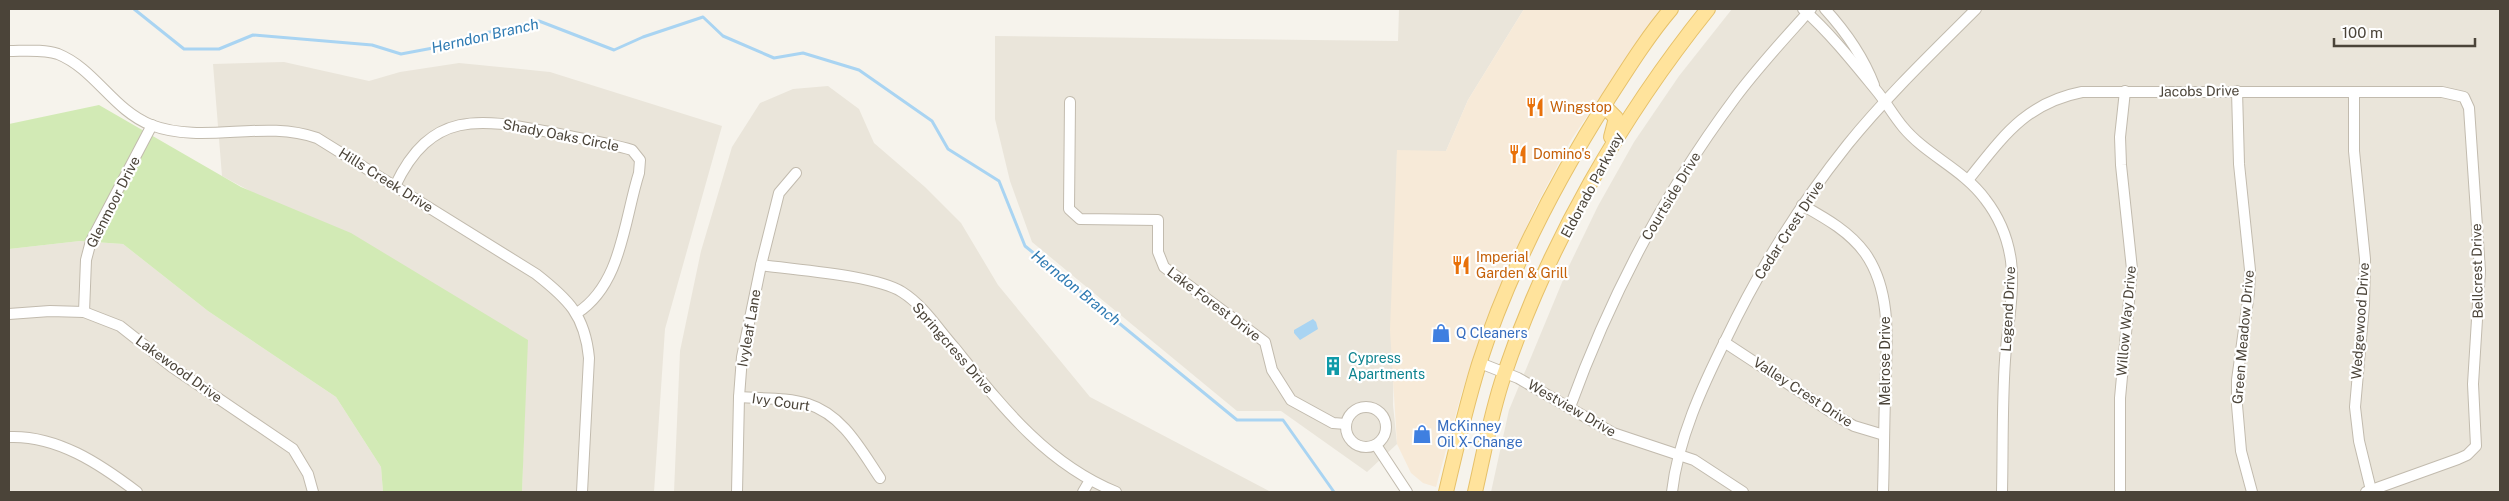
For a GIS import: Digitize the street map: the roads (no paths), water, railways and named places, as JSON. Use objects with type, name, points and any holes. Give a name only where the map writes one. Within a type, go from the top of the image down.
[{"type":"main road","name":"Eldorado Parkway","points":[[1446,492],[1480,364],[1521,260],[1546,206],[1583,138],[1671,9]]},
{"type":"main road","name":"Eldorado Parkway","points":[[1475,492],[1504,373],[1547,271],[1592,180],[1648,88],[1708,9]]},
{"type":"main road","points":[[1592,180],[1593,170],[1615,128],[1616,118],[1604,106]]},
{"type":"street","name":"Legend Drive","points":[[1825,9],[1853,43],[1868,67],[1875,88]]},
{"type":"street","name":"Cedar Crest Drive","points":[[1672,492],[1679,455],[1708,376],[1767,260],[1802,205],[1849,143],[1885,102],[1976,9]]},
{"type":"street","name":"Legend Drive","points":[[1807,10],[1875,88],[1904,128],[1968,180],[1984,198],[1997,217],[2006,238],[2011,261],[2012,284],[2004,377],[2002,492]]},
{"type":"street","name":"Courtside Drive","points":[[1570,407],[1602,325],[1626,273],[1662,207],[1735,98],[1807,10]]},
{"type":"street","name":"Hills Creek Drive","points":[[9,50],[58,54],[85,73],[119,105],[152,125],[182,131],[280,130],[309,135],[326,142],[536,274],[558,291],[577,313],[585,332],[589,358],[582,492]]},
{"type":"street","name":"Jacobs Drive","points":[[1968,180],[2006,132],[2038,106],[2076,93],[2124,90],[2442,92],[2464,97]]},
{"type":"street","name":"Willow Way Drive","points":[[2120,492],[2120,398],[2132,269],[2121,165],[2120,137],[2124,90]]},
{"type":"street","name":"Green Meadow Drive","points":[[2237,90],[2239,155],[2250,270],[2237,405],[2241,451],[2252,492]]},
{"type":"street","name":"Wedgewood Drive","points":[[2354,92],[2354,151],[2365,259],[2356,406],[2359,441],[2369,491]]},
{"type":"street","name":"Bellcrest Drive","points":[[2369,491],[2458,459],[2467,455],[2476,446],[2473,384],[2480,271],[2469,108],[2464,97]]},
{"type":"street","name":"Lake Forest Drive","points":[[1070,102],[1069,209],[1080,218],[1158,220],[1158,252],[1164,267],[1265,342],[1272,370],[1291,400],[1333,423],[1346,424]]},
{"type":"street","name":"Shady Oaks Circle","points":[[395,186],[411,157],[426,143],[454,126],[473,122],[503,123],[632,150],[640,160],[639,173],[617,255],[606,283],[598,296],[577,313]]},
{"type":"street","name":"Glenmoor Drive","points":[[84,312],[86,260],[91,241],[152,125]]},
{"type":"street","name":"Ivyleaf Lane","points":[[737,492],[738,397],[742,357],[761,265],[779,193],[796,173]]},
{"type":"street","name":"Melrose Drive","points":[[1802,205],[1837,225],[1864,251],[1875,270],[1882,291],[1887,334],[1883,492]]},
{"type":"street","name":"Springcress Drive","points":[[761,265],[864,280],[902,291],[922,310],[1030,436],[1058,460],[1090,480],[1116,492]]},
{"type":"street","name":"Lakewood Drive","points":[[9,314],[50,311],[84,312],[120,326],[178,372],[284,441],[299,458],[308,474],[313,492]]},
{"type":"street","name":"Valley Crest Drive","points":[[1724,342],[1840,418],[1854,426],[1884,435]]},
{"type":"street","name":"Westview Drive","points":[[1480,364],[1518,378],[1613,433],[1679,455],[1711,470],[1744,492]]},
{"type":"street","name":"Ivy Court","points":[[738,397],[806,403],[821,409],[849,432],[880,478]]},
{"type":"street","points":[[1365,407],[1378,411],[1382,416],[1386,428],[1384,435],[1376,445],[1364,447],[1352,442],[1348,436],[1346,424],[1348,417],[1359,408],[1365,407]]},
{"type":"street","points":[[9,437],[36,438],[52,442],[80,456],[137,492]]},
{"type":"street","points":[[1376,445],[1406,492]]},
{"type":"street","points":[[1083,492],[1090,480]]},
{"type":"water","points":[[1313,319],[1318,329],[1300,340],[1294,333],[1294,330]]},
{"type":"waterway","name":"Herndon Branch","points":[[134,9],[184,49],[219,49],[253,35],[372,45],[401,54],[465,42],[485,33],[539,21],[614,50],[643,37],[703,17],[723,36],[774,58],[803,53],[859,70],[932,121],[948,149],[999,181],[1025,246],[1237,420],[1283,420],[1334,492]]},
{"type":"place","name":"Wingstop","points":[[1535,107]]},
{"type":"place","name":"Domino's","points":[[1518,154]]},
{"type":"place","name":"Imperial Garden & Grill","points":[[1461,265]]},
{"type":"place","name":"Q Cleaners","points":[[1441,333]]},
{"type":"place","name":"Cypress Apartments","points":[[1333,366]]},
{"type":"place","name":"McKinney Oil X-Change","points":[[1422,434]]}]
